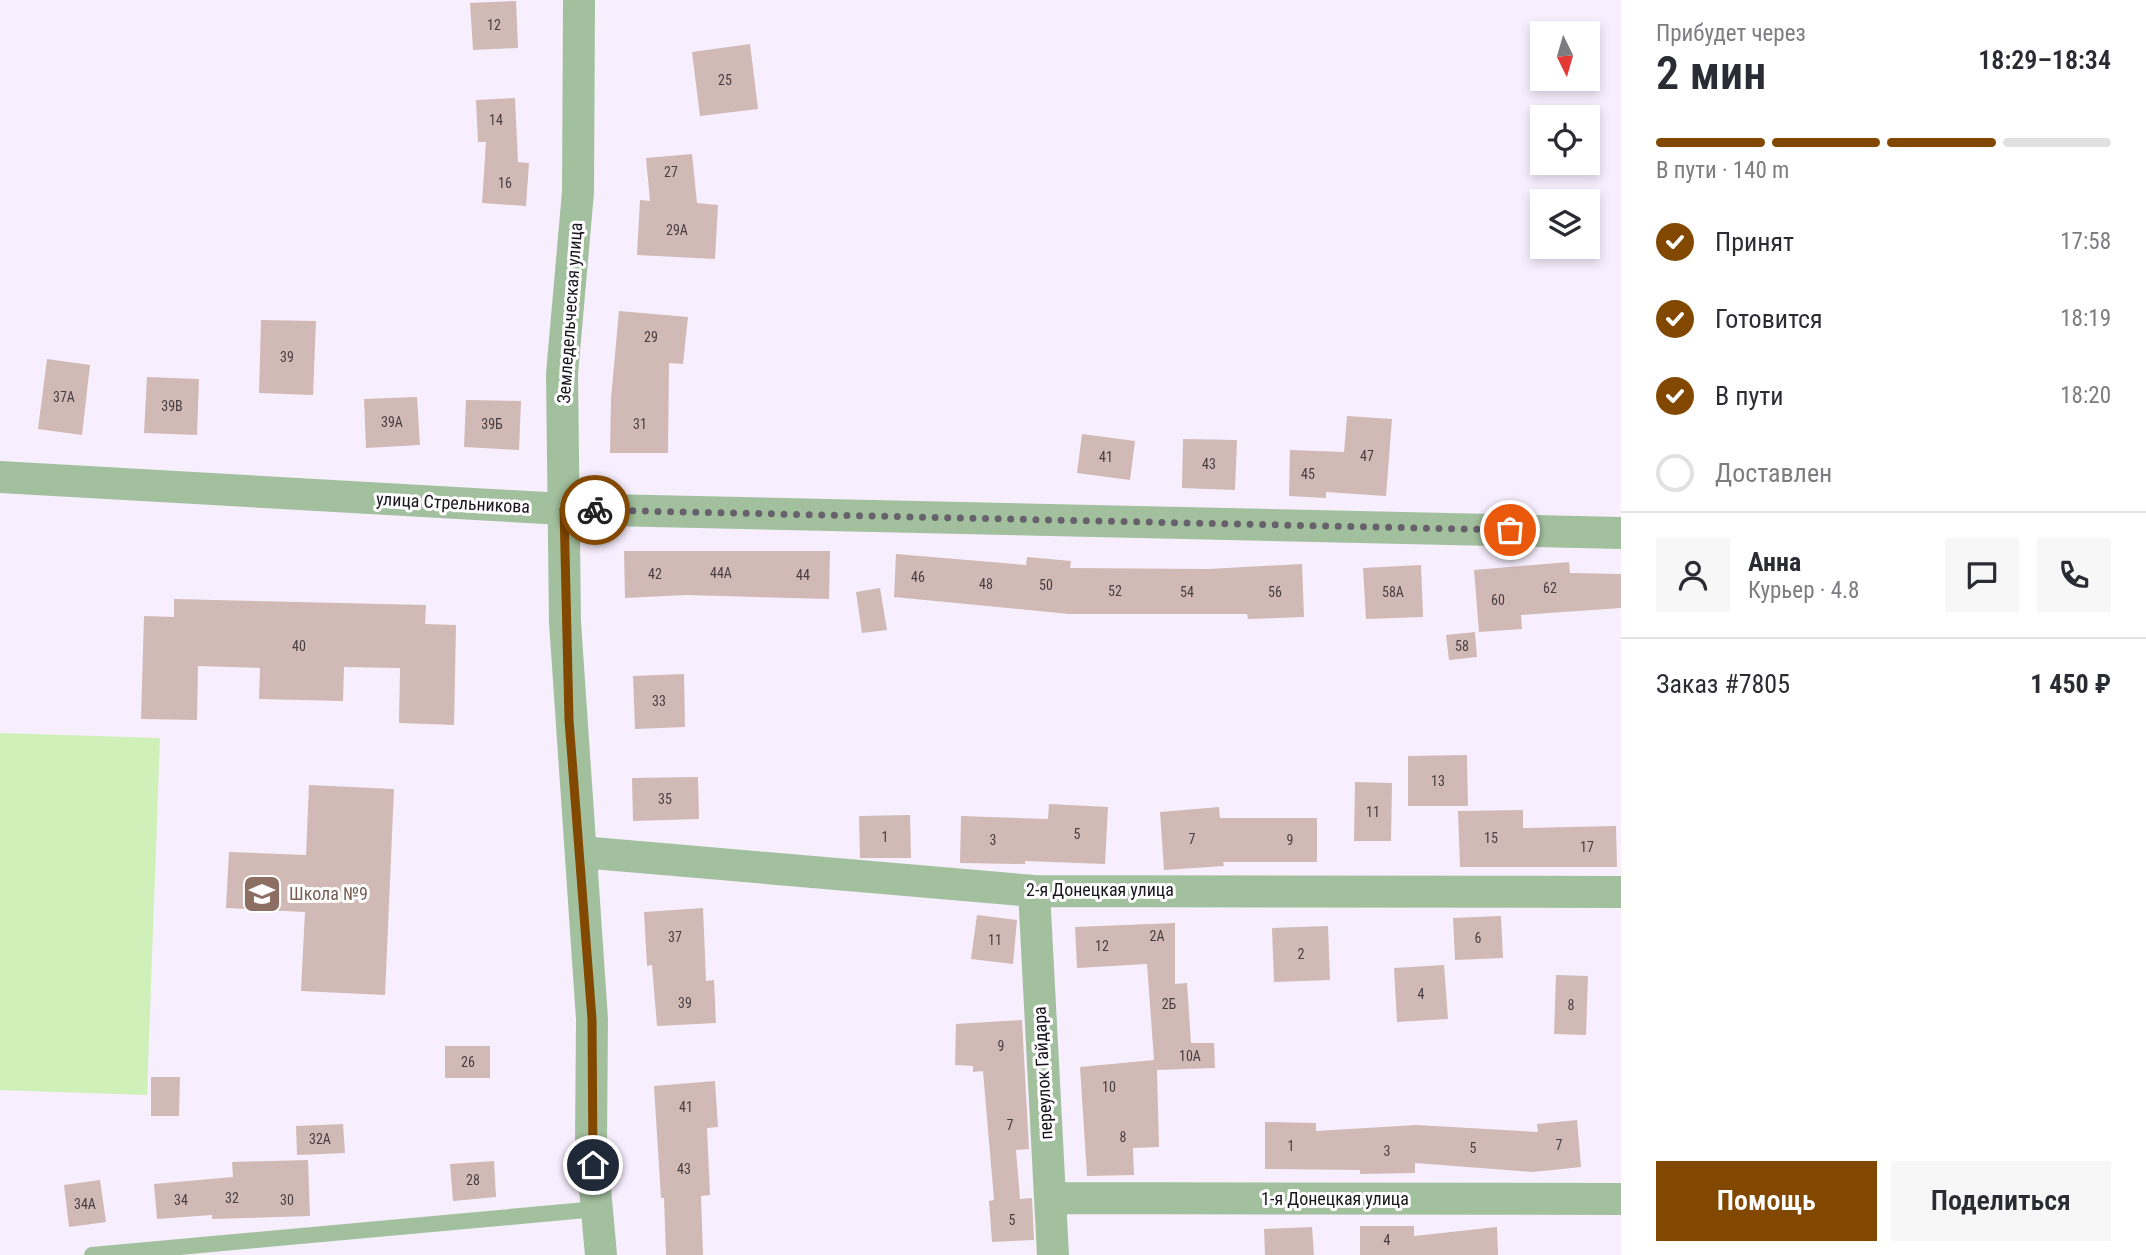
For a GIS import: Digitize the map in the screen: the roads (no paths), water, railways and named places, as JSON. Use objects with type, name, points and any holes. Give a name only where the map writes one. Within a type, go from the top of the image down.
[{"type":"street","name":"Земледельческая улица","points":[[579,0],[579,192],[562,374],[564,509],[569,720],[592,1019],[591,1144],[601,1255]]},
{"type":"street","name":"улица Стрельникова","points":[[0,477],[564,509],[1621,533]]},
{"type":"street","name":"2-я Донецкая улица","points":[[581,852],[1034,891],[1621,892]]},
{"type":"street","name":"переулок Гайдара","points":[[1034,891],[1053,1255]]},
{"type":"street","name":"1-я Донецкая улица","points":[[1050,1198],[1621,1199]]},
{"type":"lane","points":[[92,1255],[597,1209]]},
{"type":"place","name":"Школа №9","points":[[262,894]]}]
